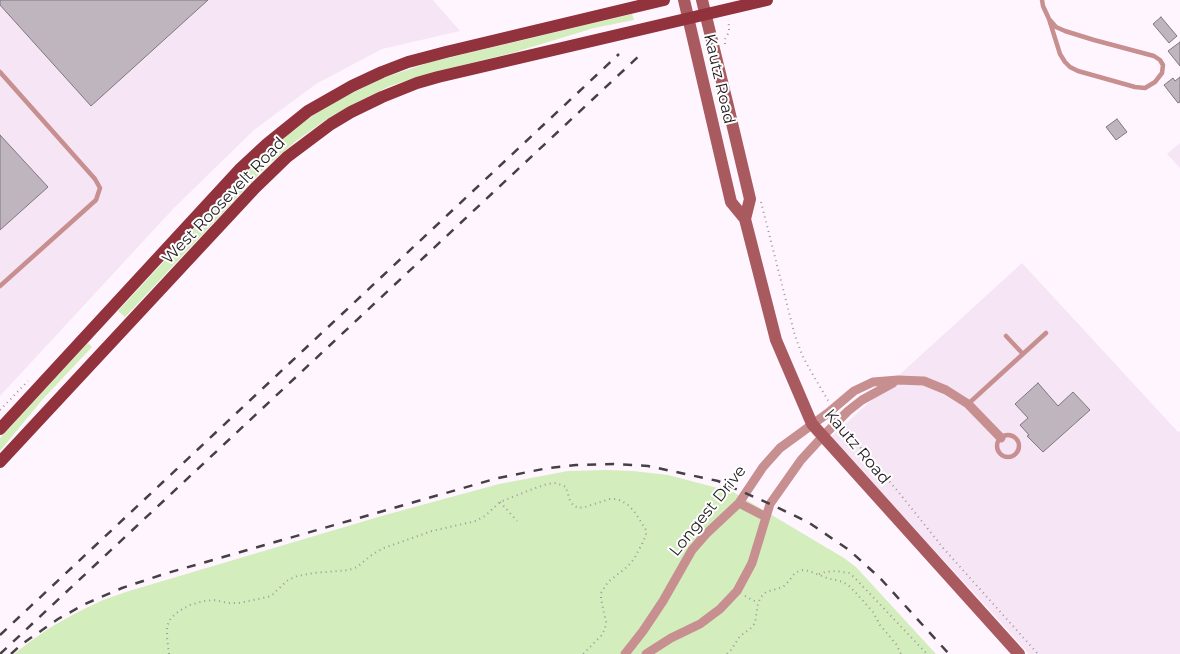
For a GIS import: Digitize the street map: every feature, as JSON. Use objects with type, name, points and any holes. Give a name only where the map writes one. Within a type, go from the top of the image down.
[{"type":"main road","name":"West Roosevelt Road","points":[[0,429],[244,165],[266,144],[308,111],[352,86],[408,62],[664,0]]},
{"type":"main road","name":"West Roosevelt Road","points":[[0,462],[255,188],[287,157],[331,124],[382,97],[431,79],[767,0]]},
{"type":"street","name":"Kautz Road","points":[[684,0],[731,202],[745,219],[776,340],[812,424],[1019,654]]},
{"type":"street","name":"Kautz Road","points":[[702,0],[750,199],[745,219]]},
{"type":"street","name":"Longest Drive","points":[[625,654],[653,616],[692,550],[739,502],[763,467],[780,448],[854,391],[873,382],[898,380],[924,381],[946,390],[968,404],[1001,438]]},
{"type":"street","points":[[646,654],[700,624],[720,609],[737,590],[752,564],[770,504],[801,460],[848,411],[862,400],[898,380]]},
{"type":"street","points":[[739,502],[766,517]]},
{"type":"lane","points":[[1042,0],[1060,54],[1064,62],[1070,67],[1135,87],[1145,88],[1155,82],[1162,73],[1163,65],[1154,56],[1065,31],[1056,27],[1049,19]]},
{"type":"lane","points":[[0,72],[95,179],[100,188],[96,200],[0,286]]},
{"type":"lane","points":[[968,404],[1046,333]]},
{"type":"lane","points":[[1006,336],[1023,354]]},
{"type":"lane","points":[[1007,435],[1016,439],[1019,446],[1015,455],[1007,457],[997,450],[1001,438],[1007,435]]},
{"type":"path","points":[[724,47],[729,26],[728,20]]},
{"type":"path","points":[[760,200],[795,336],[803,357],[828,400]]},
{"type":"path","points":[[846,427],[865,454],[944,548],[1038,654]]},
{"type":"path","points":[[169,654],[167,637],[171,618],[190,605],[214,600],[239,603],[258,599],[270,596],[288,580],[297,576],[349,570],[357,567],[384,548],[432,531],[476,520],[485,516],[500,502],[512,496],[547,484],[556,483],[566,487],[570,501],[579,508],[610,499],[622,501],[634,511],[646,530],[646,535],[634,559],[628,567],[608,582],[601,593],[600,599],[606,622],[605,629],[601,636],[582,654]]},
{"type":"path","points":[[500,502],[517,521]]},
{"type":"path","points":[[727,654],[740,636],[755,623],[758,603],[761,597],[766,592],[783,586],[798,571],[809,571],[843,582],[849,586],[873,612],[880,626],[902,654]]},
{"type":"path","points":[[818,574],[836,571],[849,573],[854,576],[927,654]]},
{"type":"path","points":[[737,590],[750,600],[758,603]]},
{"type":"shaded area","points":[[0,0],[433,0],[460,31],[382,49],[316,84],[254,130],[174,208],[0,396]]},
{"type":"shaded area","points":[[1180,143],[1180,168],[1167,154]]},
{"type":"shaded area","points":[[1022,263],[1178,432],[1180,431],[1180,654],[1029,654],[830,438]]},
{"type":"green space","points":[[632,14],[634,20],[594,28],[512,53],[434,72],[390,86],[330,117],[296,141],[266,167],[125,317],[118,311],[252,166],[291,132],[334,102],[383,78],[431,62]]},
{"type":"green space","points":[[88,343],[92,347],[42,400],[0,451],[0,438]]},
{"type":"green space","points":[[606,470],[668,475],[733,492],[856,567],[936,654],[14,654],[51,627],[78,612],[103,600],[129,591],[385,515],[499,484],[568,471]]},
{"type":"building","points":[[0,0],[208,0],[91,106],[0,5]]},
{"type":"building","points":[[1161,17],[1177,36],[1169,43],[1153,24]]},
{"type":"building","points":[[1180,42],[1180,66],[1168,51]]},
{"type":"building","points":[[1180,77],[1180,102],[1178,103],[1164,85],[1173,78],[1175,81]]},
{"type":"building","points":[[1117,119],[1127,132],[1116,140],[1106,127]]},
{"type":"building","points":[[0,135],[48,187],[0,230]]},
{"type":"building","points":[[1038,383],[1058,406],[1073,392],[1090,410],[1043,452],[1027,436],[1029,435],[1020,425],[1028,418],[1015,404]]},
{"type":"railway","points":[[0,635],[619,54]]},
{"type":"railway","points":[[0,654],[640,55]]},
{"type":"railway","points":[[11,654],[58,619],[85,604],[122,588],[164,574],[498,478],[548,468],[614,464],[648,466],[718,481],[808,522],[849,550],[880,578],[949,654]]}]
